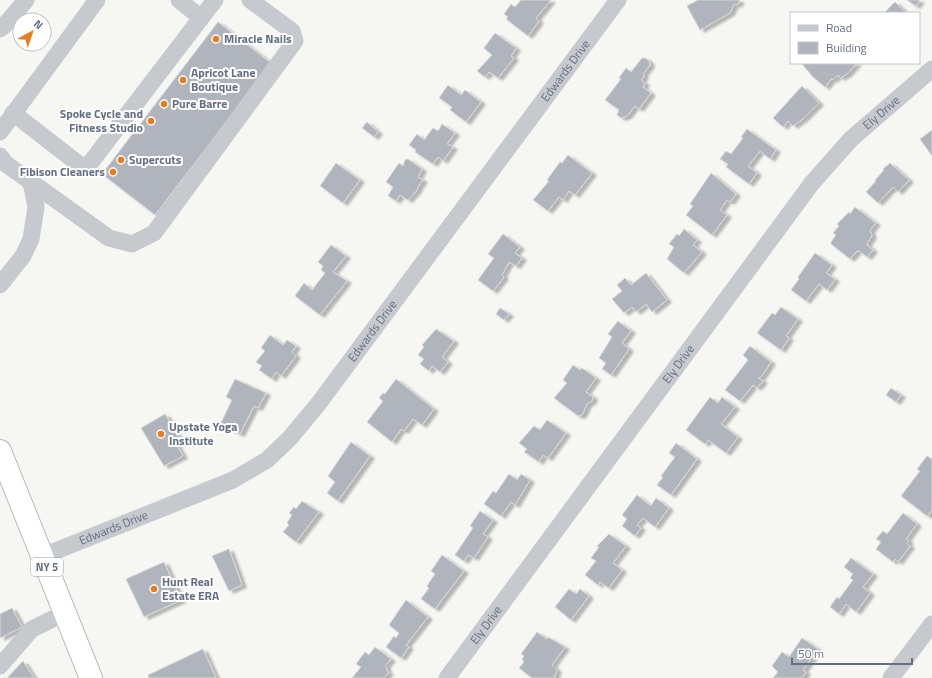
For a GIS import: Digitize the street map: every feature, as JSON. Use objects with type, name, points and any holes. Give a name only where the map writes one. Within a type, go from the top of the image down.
[{"type":"highway","name":"NY 5","points":[[1,455],[91,678]]},
{"type":"street","points":[[0,28],[4,26],[26,0]]},
{"type":"street","points":[[0,132],[97,0]]},
{"type":"street","points":[[179,0],[201,18]]},
{"type":"street","points":[[13,113],[80,165],[88,166],[215,0]]},
{"type":"street","name":"Edwards Drive","points":[[43,556],[233,480],[267,460],[290,438],[319,404],[618,0]]},
{"type":"street","points":[[0,156],[6,164],[109,238],[132,244],[154,233],[295,41],[292,31],[252,2]]},
{"type":"street","name":"Ely Drive","points":[[447,678],[812,183],[851,139],[932,69]]},
{"type":"street","points":[[0,285],[23,256],[31,240],[36,207],[31,182]]},
{"type":"street","points":[[0,272],[23,256]]},
{"type":"street","points":[[0,666],[32,629],[65,613]]},
{"type":"street","points":[[891,678],[932,624]]},
{"type":"building","points":[[521,0],[551,0],[536,18],[539,21],[528,36],[506,19],[508,17],[504,14],[511,4],[515,7]]},
{"type":"building","points":[[698,0],[740,0],[737,5],[734,4],[730,13],[700,30],[687,6]]},
{"type":"building","points":[[907,0],[920,0],[916,6]]},
{"type":"building","points":[[895,2],[905,12],[885,12]]},
{"type":"building","points":[[218,22],[271,63],[155,215],[102,174]]},
{"type":"building","points":[[495,33],[516,48],[511,56],[514,58],[498,78],[489,72],[485,77],[477,71],[492,55],[484,48]]},
{"type":"building","points":[[642,58],[649,61],[650,65],[643,74],[644,76],[641,80],[645,83],[643,87],[651,93],[639,109],[635,106],[627,116],[621,118],[617,115],[619,110],[605,100],[621,79],[619,78],[626,68],[631,72]]},
{"type":"building","points":[[802,64],[856,64],[847,74],[840,78],[838,75],[833,80],[832,78],[825,87],[813,77]]},
{"type":"building","points":[[448,85],[461,95],[465,90],[481,102],[466,122],[450,110],[452,107],[439,98]]},
{"type":"building","points":[[802,86],[819,103],[804,118],[793,126],[788,121],[783,127],[773,118]]},
{"type":"building","points":[[367,122],[378,132],[374,137],[362,128]]},
{"type":"building","points":[[442,124],[455,133],[447,144],[453,147],[443,161],[438,157],[433,164],[415,152],[416,150],[409,145],[417,134],[424,140],[433,128],[438,131]]},
{"type":"building","points":[[747,129],[776,150],[770,159],[760,151],[748,166],[757,173],[749,184],[726,167],[728,164],[720,159],[726,151],[731,154],[743,138],[741,137]]},
{"type":"building","points":[[932,130],[932,156],[920,139]]},
{"type":"building","points":[[568,155],[592,173],[575,195],[569,191],[563,200],[559,197],[548,211],[533,200],[549,181],[547,180],[560,162],[562,163]]},
{"type":"building","points":[[408,159],[422,169],[418,177],[423,180],[417,188],[418,189],[408,200],[400,195],[396,201],[388,196],[393,187],[386,182],[399,163],[403,166],[405,160]]},
{"type":"building","points":[[336,163],[360,180],[343,203],[320,186]]},
{"type":"building","points":[[890,163],[909,180],[898,192],[893,187],[878,203],[866,192],[876,181],[875,180],[884,170],[883,169]]},
{"type":"building","points":[[711,173],[736,194],[730,202],[727,200],[720,210],[727,215],[712,235],[686,215],[693,206],[690,204]]},
{"type":"building","points":[[855,207],[876,223],[870,230],[872,236],[867,243],[867,245],[873,250],[867,257],[857,251],[850,259],[831,244],[831,242],[836,235],[833,233],[839,226],[837,224],[849,212],[850,214]]},
{"type":"building","points":[[684,229],[697,240],[693,245],[702,252],[684,273],[667,259],[674,247],[669,244],[677,234],[679,236]]},
{"type":"building","points":[[503,234],[520,247],[515,253],[522,258],[516,266],[509,262],[502,275],[504,277],[493,291],[478,280],[494,258],[488,254]]},
{"type":"building","points":[[331,245],[346,256],[333,272],[347,281],[320,315],[295,296],[304,283],[312,290],[325,273],[321,270],[323,266],[318,262]]},
{"type":"building","points":[[815,253],[832,265],[826,273],[835,279],[827,290],[819,284],[806,301],[791,290],[799,279],[798,277]]},
{"type":"building","points":[[646,273],[667,300],[652,312],[646,304],[636,312],[632,307],[624,313],[612,299],[622,291],[617,285],[625,278],[631,285]]},
{"type":"building","points":[[781,307],[798,319],[786,336],[789,338],[781,350],[757,333],[772,313],[775,315]]},
{"type":"building","points":[[500,308],[509,314],[504,320],[496,314]]},
{"type":"building","points":[[618,321],[631,331],[622,343],[629,349],[611,375],[602,369],[606,363],[599,358],[612,337],[608,334]]},
{"type":"building","points":[[436,329],[454,341],[442,357],[448,362],[440,372],[432,366],[429,371],[420,364],[424,359],[418,355],[424,347],[422,345]]},
{"type":"building","points":[[270,335],[283,345],[287,340],[296,346],[292,352],[296,356],[281,376],[276,372],[272,379],[259,370],[262,366],[256,362],[265,351],[261,348]]},
{"type":"building","points":[[750,346],[771,362],[761,377],[758,378],[763,381],[757,388],[753,385],[740,401],[725,390],[748,360],[743,355]]},
{"type":"building","points":[[573,365],[580,370],[582,368],[596,378],[586,392],[593,397],[592,401],[587,404],[582,415],[578,416],[554,398],[567,383],[563,380]]},
{"type":"building","points":[[235,379],[266,393],[258,408],[254,406],[240,434],[220,425],[232,400],[226,397]]},
{"type":"building","points":[[396,379],[434,409],[422,425],[413,419],[404,431],[401,429],[392,442],[367,422],[383,401],[379,398],[383,393],[385,394]]},
{"type":"building","points":[[891,388],[901,395],[896,402],[886,395]]},
{"type":"building","points":[[710,397],[718,403],[722,397],[735,407],[721,424],[738,437],[726,453],[708,440],[705,444],[686,430]]},
{"type":"building","name":"Upstate Yoga Institute","points":[[165,414],[181,441],[176,444],[183,456],[164,466],[141,428]]},
{"type":"building","points":[[547,420],[566,433],[548,458],[543,455],[539,462],[524,452],[527,449],[519,443],[534,426],[540,430]]},
{"type":"building","points":[[351,442],[370,456],[338,501],[327,493],[335,482],[328,476]]},
{"type":"building","points":[[676,443],[697,459],[671,495],[657,485],[663,477],[661,476],[675,457],[669,453]]},
{"type":"building","points":[[927,456],[932,459],[932,510],[927,516],[901,496],[920,471],[917,469]]},
{"type":"building","points":[[509,474],[517,480],[521,474],[530,480],[515,505],[511,502],[501,516],[484,504],[493,491],[496,493]]},
{"type":"building","points":[[637,495],[651,506],[656,498],[669,508],[655,527],[643,518],[637,525],[641,528],[635,536],[622,526],[627,519],[622,515]]},
{"type":"building","points":[[302,501],[319,512],[296,542],[283,532],[289,525],[287,523],[292,515],[289,513],[294,507],[296,509]]},
{"type":"building","points":[[480,511],[493,520],[483,534],[488,537],[474,558],[468,555],[464,561],[455,555],[473,528],[470,526]]},
{"type":"building","points":[[903,513],[917,524],[906,539],[909,541],[907,543],[910,546],[898,562],[895,559],[893,562],[876,549],[881,542],[876,539],[883,531],[887,534]]},
{"type":"building","points":[[609,534],[626,546],[613,563],[622,570],[609,588],[600,582],[598,585],[585,575],[596,561],[591,558],[599,547],[597,546]]},
{"type":"building","points":[[229,549],[242,585],[229,591],[212,556]]},
{"type":"building","points":[[442,555],[464,571],[435,609],[421,599],[429,588],[427,586],[435,574],[431,571]]},
{"type":"building","points":[[851,558],[873,574],[863,587],[870,593],[856,612],[846,604],[839,614],[830,607],[837,597],[839,599],[853,580],[850,578],[853,574],[844,567]]},
{"type":"building","name":"Hunt Real Estate ERA","points":[[164,562],[181,600],[144,617],[126,579]]},
{"type":"building","points":[[569,589],[576,594],[580,589],[589,596],[571,620],[555,607]]},
{"type":"building","points":[[406,600],[428,617],[406,645],[409,647],[401,658],[386,647],[394,636],[396,638],[399,633],[389,625]]},
{"type":"building","points":[[12,608],[22,627],[0,638],[0,614]]},
{"type":"building","points":[[537,632],[547,639],[548,637],[565,647],[552,665],[557,670],[554,678],[532,678],[519,668],[524,662],[522,659],[524,656],[521,654]]},
{"type":"building","points":[[802,638],[818,649],[803,670],[806,672],[802,678],[773,678],[778,672],[772,666],[782,652],[789,657]]},
{"type":"building","points":[[375,647],[391,659],[385,666],[387,668],[386,670],[389,672],[384,678],[352,678],[361,667],[356,664],[365,652],[369,655]]},
{"type":"building","points":[[203,649],[216,678],[149,678],[148,675]]},
{"type":"building","points":[[23,661],[34,678],[7,678]]},
{"type":"place","name":"Miracle Nails","points":[[216,39]]},
{"type":"place","name":"Apricot Lane Boutique","points":[[183,80]]},
{"type":"place","name":"Pure Barre","points":[[164,104]]},
{"type":"place","name":"Spoke Cycle and Fitness Studio","points":[[151,121]]},
{"type":"place","name":"Supercuts","points":[[121,160]]},
{"type":"place","name":"Fibison Cleaners","points":[[113,172]]},
{"type":"place","name":"Upstate Yoga Institute","points":[[161,434]]},
{"type":"place","name":"Hunt Real Estate ERA","points":[[154,589]]}]
